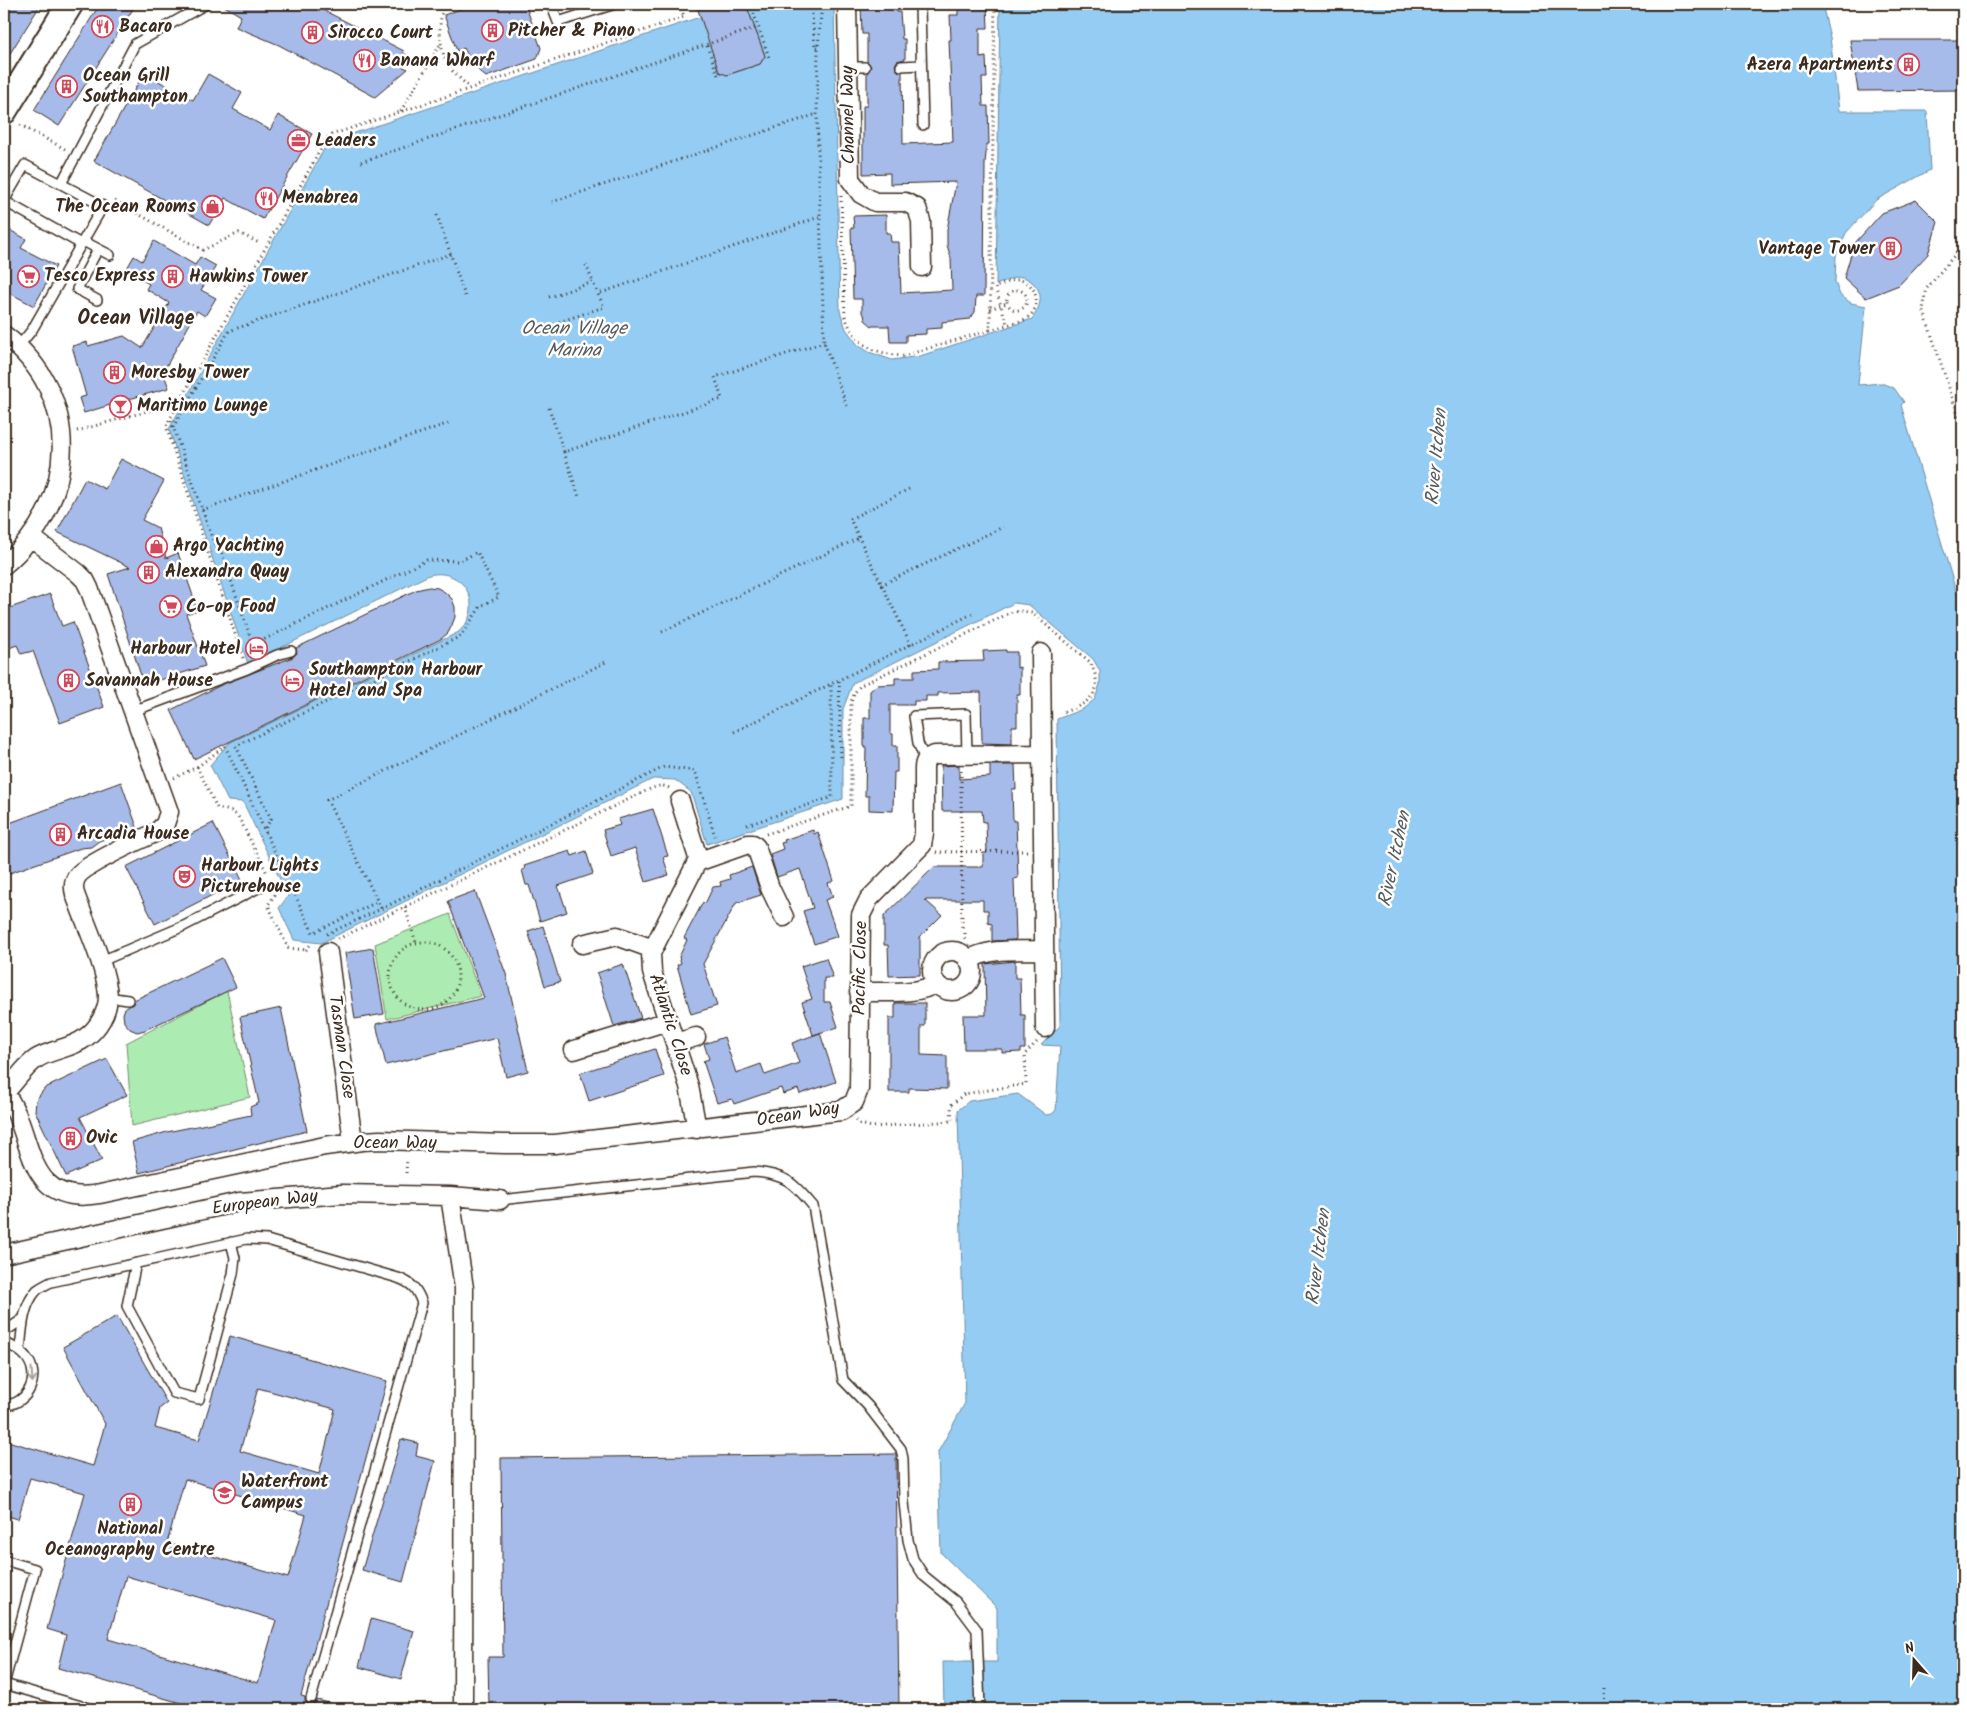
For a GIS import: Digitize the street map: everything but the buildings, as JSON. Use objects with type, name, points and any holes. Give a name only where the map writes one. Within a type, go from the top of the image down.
[{"type":"street","points":[[8,116],[70,4]]},
{"type":"street","name":"Channel Way","points":[[847,4],[857,67],[850,179],[861,194],[875,202],[905,202],[917,208],[921,221],[922,267]]},
{"type":"street","points":[[4,335],[32,361],[45,381],[55,406],[61,436],[61,464],[55,492],[46,515],[16,555],[4,565]]},
{"type":"street","points":[[4,1092],[36,1059],[86,1038],[100,1023],[106,1009],[108,997],[105,981],[75,894],[73,885],[75,880],[88,867],[162,828],[168,818],[160,785],[85,580],[31,537]]},
{"type":"street","points":[[1041,653],[1044,950],[1042,1035]]},
{"type":"street","points":[[925,760],[935,754],[1042,754]]},
{"type":"street","name":"Pacific Close","points":[[850,1106],[857,1098],[859,1089],[859,923],[863,909],[875,893],[922,845],[924,838],[925,760]]},
{"type":"street","points":[[680,801],[699,861],[753,844],[756,846],[770,888],[784,917]]},
{"type":"street","name":"Atlantic Close","points":[[697,1129],[689,1086],[651,965],[651,954],[699,861]]},
{"type":"street","points":[[582,944],[617,936],[628,938],[653,949]]},
{"type":"street","points":[[952,950],[967,958],[972,970],[971,977],[962,988],[952,991],[945,990],[936,982],[932,972],[932,965],[935,959],[945,952],[952,950]]},
{"type":"street","points":[[967,958],[992,951],[1044,950]]},
{"type":"street","name":"Tasman Close","points":[[328,952],[353,1142]]},
{"type":"street","points":[[859,992],[914,991],[926,988],[936,982]]},
{"type":"street","points":[[574,1050],[668,1021]]},
{"type":"street","points":[[675,1043],[696,1037]]},
{"type":"street","name":"Ocean Way","points":[[4,1092],[12,1104],[30,1153],[40,1173],[52,1186],[69,1195],[78,1196],[100,1194],[353,1142],[397,1140],[555,1144],[836,1112],[850,1106]]},
{"type":"street","name":"European Way","points":[[4,1254],[238,1202],[342,1194],[450,1196],[500,1200]]},
{"type":"street","points":[[450,1196],[464,1288],[464,1709]]},
{"type":"lane","points":[[61,184],[135,44],[206,4]]},
{"type":"lane","points":[[551,4],[558,22],[601,6],[615,4]]},
{"type":"lane","points":[[920,6],[923,125]]},
{"type":"lane","points":[[901,66],[921,66]]},
{"type":"lane","points":[[18,347],[32,330],[82,243],[103,206],[25,165],[4,201],[82,243],[110,255]]},
{"type":"lane","points":[[97,300],[76,289],[98,249]]},
{"type":"lane","points":[[133,711],[291,651]]},
{"type":"lane","points":[[925,760],[918,743],[914,716],[966,714],[964,755]]},
{"type":"lane","points":[[99,962],[184,926],[262,886]]},
{"type":"lane","points":[[108,997],[128,1000]]},
{"type":"lane","points":[[500,1200],[754,1172],[772,1173],[788,1180],[800,1190],[813,1206],[843,1380],[868,1406],[901,1449],[908,1540],[913,1559],[924,1576],[956,1602],[977,1630],[980,1709]]},
{"type":"lane","points":[[20,1351],[23,1319],[28,1304],[38,1290],[51,1282],[247,1239],[266,1240],[398,1278],[409,1282],[418,1291],[422,1303],[311,1699]]},
{"type":"lane","points":[[136,1263],[127,1306],[174,1393],[199,1399],[233,1274],[235,1258],[231,1242]]},
{"type":"lane","points":[[4,1332],[23,1319]]},
{"type":"lane","points":[[4,1342],[20,1351],[31,1365],[34,1375],[27,1394],[19,1401],[10,1405],[4,1405]]},
{"type":"lane","points":[[4,1560],[35,1569],[4,1684],[92,1709]]},
{"type":"path","points":[[446,4],[441,22],[441,42],[448,65],[470,88]]},
{"type":"path","points":[[247,669],[166,426],[328,136],[684,16],[680,4]]},
{"type":"path","points":[[758,4],[751,6],[770,60]]},
{"type":"path","points":[[811,4],[815,47],[818,47]]},
{"type":"path","points":[[822,4],[818,47],[817,114],[824,342],[848,407]]},
{"type":"path","points":[[361,162],[707,46],[758,27]]},
{"type":"path","points":[[400,112],[441,42]]},
{"type":"path","points":[[707,46],[719,78]]},
{"type":"path","points":[[552,202],[817,114]]},
{"type":"path","points":[[8,116],[76,154]]},
{"type":"path","points":[[103,206],[108,197],[203,250],[239,233],[259,243]]},
{"type":"path","points":[[437,215],[465,296]]},
{"type":"path","points":[[598,294],[820,217]]},
{"type":"path","points":[[1963,245],[1927,288],[1923,309],[1963,430]]},
{"type":"path","points":[[173,426],[229,332],[451,254]]},
{"type":"path","points":[[559,322],[604,307],[586,265]]},
{"type":"path","points":[[990,330],[1027,318],[1035,308],[1037,300],[1035,294],[1032,286],[1026,282],[1019,280],[1011,281],[995,287],[1007,324]]},
{"type":"path","points":[[1011,281],[1014,289]]},
{"type":"path","points":[[549,297],[593,282]]},
{"type":"path","points":[[1014,289],[1023,291],[1028,297]]},
{"type":"path","points":[[990,309],[1006,303],[1014,289]]},
{"type":"path","points":[[1006,303],[1013,309],[1020,310],[1025,305],[1028,297],[1035,294]]},
{"type":"path","points":[[564,452],[722,399],[716,377],[824,342]]},
{"type":"path","points":[[61,436],[179,401]]},
{"type":"path","points":[[549,408],[580,497]]},
{"type":"path","points":[[171,421],[215,546],[219,544],[252,645],[426,560],[460,560],[477,552],[498,597],[481,606],[461,636],[236,746],[272,819],[264,830]]},
{"type":"path","points":[[202,510],[452,422]]},
{"type":"path","points":[[909,489],[850,519],[911,645]]},
{"type":"path","points":[[881,585],[1003,527]]},
{"type":"path","points":[[662,632],[858,538]]},
{"type":"path","points":[[753,844],[754,838],[851,806],[850,702],[861,685],[1012,612],[1023,611],[1032,613],[1090,662],[1095,672],[1097,681],[1091,697],[1076,708],[1053,716]]},
{"type":"path","points":[[734,732],[972,614]]},
{"type":"path","points":[[381,909],[327,800],[606,662]]},
{"type":"path","points":[[839,681],[841,761]]},
{"type":"path","points":[[741,827],[832,797],[831,685]]},
{"type":"path","points":[[160,785],[197,766],[225,746],[313,933],[377,902]]},
{"type":"path","points":[[964,755],[961,851],[962,927],[965,927],[967,958]]},
{"type":"path","points":[[197,766],[217,808],[231,811],[241,821],[269,877]]},
{"type":"path","points":[[324,935],[381,909],[664,767],[695,771],[714,836],[723,833]]},
{"type":"path","points":[[272,885],[276,893],[268,905],[288,948],[328,952],[327,945],[650,789],[666,786],[673,790],[680,801]]},
{"type":"path","points":[[917,852],[1043,851]]},
{"type":"path","points":[[405,907],[416,943]]},
{"type":"path","points":[[433,942],[444,948],[453,956],[458,967],[459,978],[455,992],[450,999],[437,1008],[425,1010],[412,1008],[402,1002],[395,994],[390,982],[391,968],[397,955],[407,946],[416,943],[433,942]]},
{"type":"path","points":[[850,1106],[853,1116],[860,1124],[872,1127],[952,1121],[951,1106],[964,1094],[1026,1084],[1025,1054],[1042,1035]]},
{"type":"path","points":[[1604,1688],[1604,1709]]},
{"type":"green space","points":[[450,914],[481,996],[387,1019],[375,944]]},
{"type":"green space","points":[[227,991],[250,1097],[132,1126],[126,1043]]},
{"type":"water","points":[[746,4],[834,4],[840,311],[846,329],[858,345],[869,352],[892,360],[920,356],[1032,319],[1039,306],[1039,292],[1033,283],[1026,278],[1016,277],[996,285],[1000,4],[1822,4],[1830,37],[1839,111],[1927,111],[1930,170],[1876,200],[1846,233],[1836,256],[1835,282],[1840,295],[1851,303],[1866,306],[1858,385],[1881,383],[1894,388],[1904,402],[1901,405],[1963,615],[1963,1709],[944,1709],[943,1662],[997,1662],[997,1608],[941,1553],[938,1452],[965,1403],[958,1110],[969,1101],[1018,1094],[1046,1115],[1052,1114],[1056,1110],[1060,1046],[1041,1045],[1060,1026],[1057,719],[1083,709],[1095,699],[1100,684],[1100,671],[1093,659],[1029,605],[1014,603],[853,683],[843,709],[843,799],[707,844],[691,792],[675,780],[653,779],[321,943],[294,940],[279,908],[288,896],[243,802],[228,801],[210,765],[229,743],[457,633],[466,624],[471,602],[468,592],[462,583],[453,577],[442,574],[429,575],[248,664],[169,429],[328,142],[700,17],[727,75],[760,64],[765,56]]},
{"type":"place","name":"Bacaro","points":[[103,27]]},
{"type":"place","name":"Pitcher & Piano","points":[[492,31]]},
{"type":"place","name":"Sirocco Court","points":[[312,33]]},
{"type":"place","name":"Banana Wharf","points":[[364,61]]},
{"type":"place","name":"Azera Apartments","points":[[1909,65]]},
{"type":"place","name":"Ocean Grill Southampton","points":[[67,86]]},
{"type":"place","name":"Leaders","points":[[299,141]]},
{"type":"place","name":"Menabrea","points":[[266,198]]},
{"type":"place","name":"The Ocean Rooms","points":[[212,207]]},
{"type":"place","name":"Vantage Tower","points":[[1891,249]]},
{"type":"place","name":"Tesco Express","points":[[28,276]]},
{"type":"place","name":"Hawkins Tower","points":[[173,277]]},
{"type":"place","name":"Moresby Tower","points":[[115,373]]},
{"type":"place","name":"Maritimo Lounge","points":[[121,406]]},
{"type":"place","name":"Argo Yachting","points":[[157,546]]},
{"type":"place","name":"Alexandra Quay","points":[[149,572]]},
{"type":"place","name":"Co-op Food","points":[[170,607]]},
{"type":"place","name":"Harbour Hotel","points":[[256,649]]},
{"type":"place","name":"Southampton Harbour Hotel and Spa","points":[[293,680]]},
{"type":"place","name":"Savannah House","points":[[69,681]]},
{"type":"place","name":"Arcadia House","points":[[61,834]]},
{"type":"place","name":"Harbour Lights Picturehouse","points":[[185,876]]},
{"type":"place","name":"Ovic","points":[[70,1138]]},
{"type":"place","name":"Waterfront Campus","points":[[225,1492]]},
{"type":"place","name":"National Oceanography Centre","points":[[130,1504]]},
{"type":"district","name":"Ocean Village","points":[[136,319]]},
{"type":"water label","name":"Ocean Village Marina","points":[[574,340]]},
{"type":"water label","name":"River Itchen","points":[[1437,457]]},
{"type":"water label","name":"River Itchen","points":[[1395,859]]},
{"type":"water label","name":"River Itchen","points":[[1319,1257]]}]
